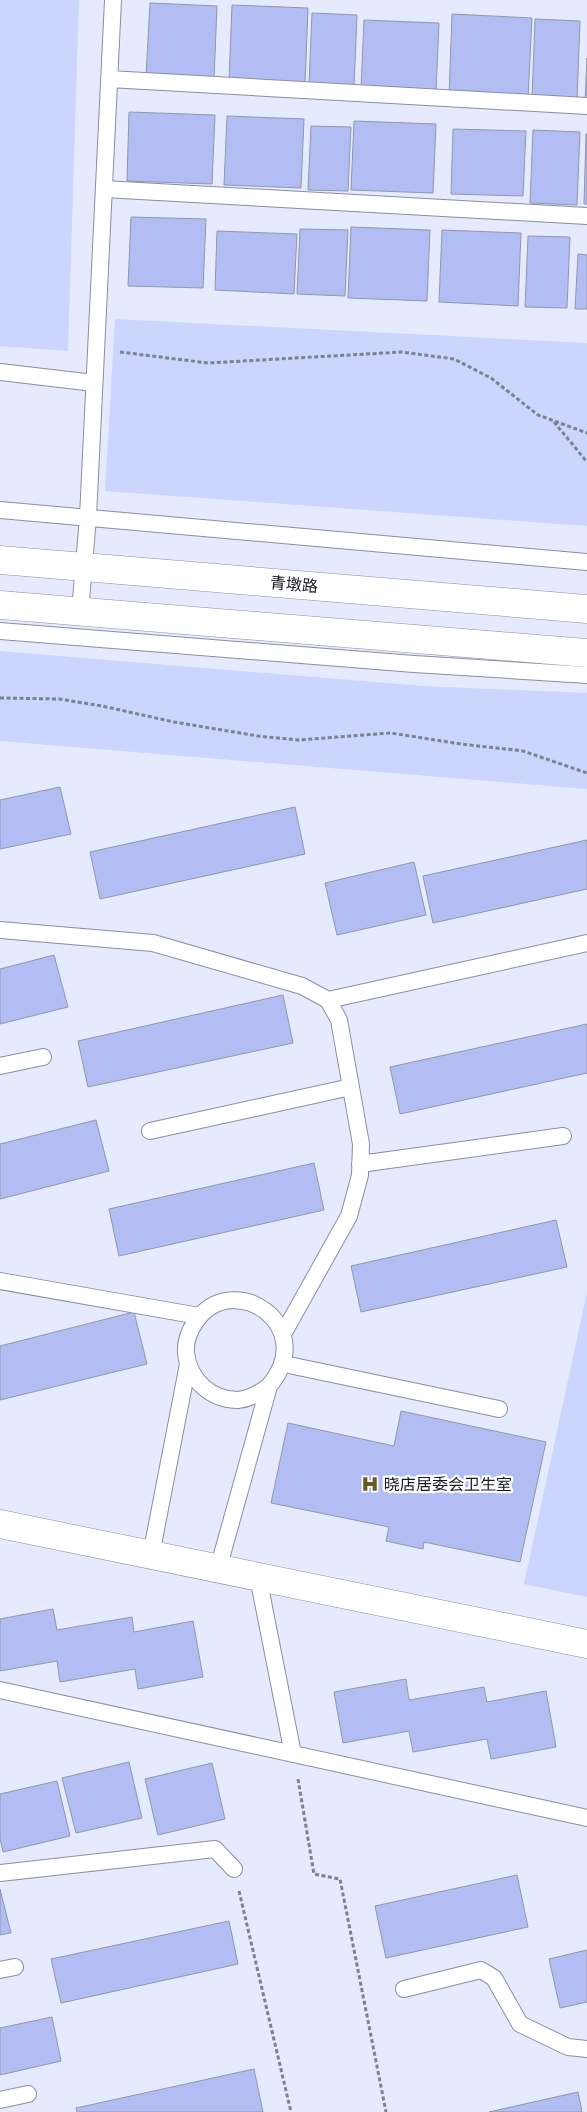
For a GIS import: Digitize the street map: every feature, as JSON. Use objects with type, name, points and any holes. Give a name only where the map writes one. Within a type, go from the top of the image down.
[{"type":"main road","name":"青墩路","points":[[0,560],[587,609]]},
{"type":"main road","points":[[0,605],[587,654]]},
{"type":"main road","points":[[0,1524],[587,1644]]},
{"type":"lane","points":[[80,612],[88,517],[113,0]]},
{"type":"lane","points":[[109,80],[587,106]]},
{"type":"lane","points":[[104,189],[587,216]]},
{"type":"lane","points":[[0,372],[94,383]]},
{"type":"lane","points":[[0,510],[587,562]]},
{"type":"lane","points":[[0,631],[414,664],[587,675]]},
{"type":"lane","points":[[0,930],[153,943],[302,986],[328,1000],[338,1020],[361,1144],[360,1175],[349,1216],[283,1334]]},
{"type":"lane","points":[[328,1000],[587,943]]},
{"type":"lane","points":[[0,1066],[43,1057]]},
{"type":"lane","points":[[150,1131],[350,1087]]},
{"type":"lane","points":[[360,1164],[563,1136]]},
{"type":"lane","points":[[0,1281],[199,1316]]},
{"type":"lane","points":[[151,1555],[188,1364],[187,1339],[199,1316],[222,1302],[246,1302],[266,1311],[273,1317],[283,1334],[284,1364],[278,1376],[256,1396],[239,1400],[222,1398],[207,1391],[195,1379],[188,1364]]},
{"type":"lane","points":[[284,1364],[499,1409]]},
{"type":"lane","points":[[218,1569],[269,1386]]},
{"type":"lane","points":[[258,1577],[294,1754]]},
{"type":"lane","points":[[0,1690],[587,1818]]},
{"type":"lane","points":[[0,1873],[215,1849],[234,1869]]},
{"type":"lane","points":[[404,1988],[481,1970],[494,1978],[520,2024],[568,2047],[587,2049]]},
{"type":"lane","points":[[0,2100],[28,2094]]},
{"type":"path","points":[[96,349],[208,363],[402,352],[454,359],[491,378],[538,415],[587,433]]},
{"type":"path","points":[[552,421],[587,462]]},
{"type":"path","points":[[0,698],[59,699],[102,706],[174,722],[258,736],[298,740],[391,733],[523,751],[587,774]]},
{"type":"path","points":[[294,1754],[314,1874],[340,1879],[386,2112]]},
{"type":"path","points":[[234,1869],[291,2112]]},
{"type":"shaded area","points":[[0,0],[79,0],[68,351],[0,346]]},
{"type":"shaded area","points":[[115,319],[587,343],[587,526],[105,491]]},
{"type":"shaded area","points":[[0,651],[424,686],[587,693],[587,789],[0,741]]},
{"type":"shaded area","points":[[587,1292],[587,1597],[524,1584]]},
{"type":"building","points":[[150,3],[217,6],[214,79],[146,76]]},
{"type":"building","points":[[232,5],[308,8],[305,84],[229,81]]},
{"type":"building","points":[[312,13],[357,15],[354,86],[309,84]]},
{"type":"building","points":[[452,14],[532,18],[528,99],[449,96]]},
{"type":"building","points":[[535,19],[580,21],[577,100],[532,98]]},
{"type":"building","points":[[364,20],[439,23],[436,91],[361,89]]},
{"type":"building","points":[[587,58],[587,102],[585,102]]},
{"type":"building","points":[[129,112],[215,115],[212,184],[127,181]]},
{"type":"building","points":[[227,116],[304,119],[301,188],[224,185]]},
{"type":"building","points":[[354,121],[436,124],[433,193],[351,190]]},
{"type":"building","points":[[311,126],[351,127],[348,191],[308,190]]},
{"type":"building","points":[[453,129],[526,131],[523,196],[451,194]]},
{"type":"building","points":[[533,130],[580,132],[577,205],[530,203]]},
{"type":"building","points":[[586,134],[587,204],[584,204]]},
{"type":"building","points":[[131,217],[206,219],[203,288],[128,286]]},
{"type":"building","points":[[351,227],[430,230],[427,301],[348,298]]},
{"type":"building","points":[[300,229],[348,230],[345,296],[297,294]]},
{"type":"building","points":[[442,230],[521,233],[518,306],[439,302]]},
{"type":"building","points":[[217,231],[297,234],[294,294],[215,290]]},
{"type":"building","points":[[528,236],[570,237],[567,308],[525,307]]},
{"type":"building","points":[[578,254],[587,255],[587,309],[575,309]]},
{"type":"building","points":[[60,787],[71,834],[0,849],[0,800]]},
{"type":"building","points":[[295,807],[305,854],[100,899],[90,852]]},
{"type":"building","points":[[587,840],[587,889],[433,923],[423,876]]},
{"type":"building","points":[[414,862],[426,915],[337,935],[325,883]]},
{"type":"building","points":[[54,955],[68,1007],[0,1024],[0,969]]},
{"type":"building","points":[[283,995],[293,1043],[88,1087],[78,1041]]},
{"type":"building","points":[[587,1024],[587,1073],[400,1114],[390,1067]]},
{"type":"building","points":[[96,1120],[109,1171],[0,1199],[0,1144]]},
{"type":"building","points":[[314,1163],[324,1210],[119,1256],[109,1209]]},
{"type":"building","points":[[556,1220],[567,1267],[361,1312],[351,1266]]},
{"type":"building","points":[[134,1312],[147,1364],[0,1400],[0,1346]]},
{"type":"building","points":[[401,1411],[546,1442],[520,1562],[424,1542],[423,1549],[386,1541],[389,1527],[271,1503],[288,1423],[394,1446]]},
{"type":"building","points":[[53,1609],[57,1630],[132,1617],[134,1632],[193,1621],[203,1677],[138,1689],[135,1669],[60,1682],[57,1661],[0,1671],[0,1619]]},
{"type":"building","points":[[406,1679],[409,1700],[484,1687],[487,1702],[546,1691],[556,1747],[491,1759],[487,1739],[413,1752],[409,1731],[343,1743],[334,1692]]},
{"type":"building","points":[[129,1762],[142,1818],[76,1833],[62,1778]]},
{"type":"building","points":[[212,1763],[225,1819],[158,1835],[145,1779]]},
{"type":"building","points":[[57,1781],[70,1836],[3,1852],[0,1838],[0,1794]]},
{"type":"building","points":[[517,1875],[528,1927],[386,1958],[375,1906]]},
{"type":"building","points":[[0,1889],[11,1933],[0,1935]]},
{"type":"building","points":[[229,1921],[238,1964],[61,2003],[51,1959]]},
{"type":"building","points":[[587,1950],[587,2002],[560,2008],[549,1959]]},
{"type":"building","points":[[52,2017],[61,2061],[0,2075],[0,2028]]},
{"type":"building","points":[[254,2069],[263,2112],[77,2112],[76,2108]]},
{"type":"building","points":[[578,2092],[582,2112],[489,2112]]},
{"type":"place","name":"晓店居委会卫生室","points":[[370,1484]]}]
